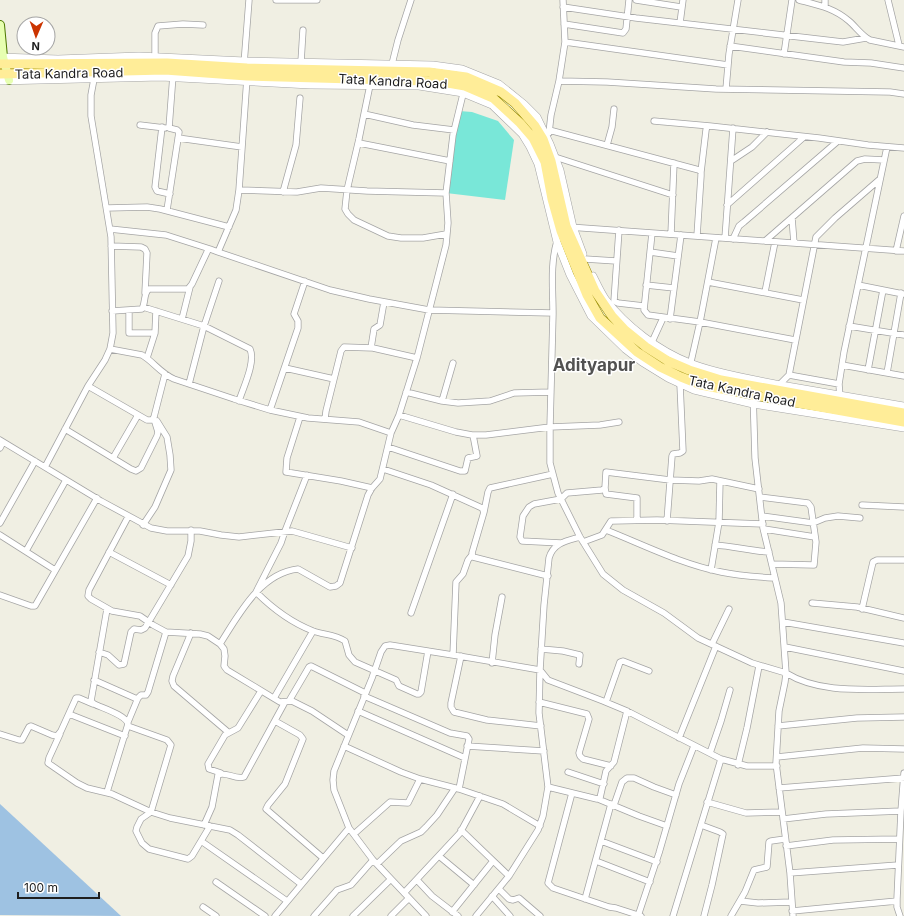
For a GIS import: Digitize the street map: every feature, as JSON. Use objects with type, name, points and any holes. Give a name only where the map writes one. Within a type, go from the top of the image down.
[{"type":"main road","points":[[0,25],[4,77]]},
{"type":"main road","name":"Tata Kandra Road","points":[[2,61],[167,64],[246,71],[466,82],[500,92],[515,103],[535,126],[553,159],[567,228],[587,295],[600,318],[637,352],[660,367],[682,378],[701,384],[753,395],[904,422]]},
{"type":"main road","name":"Tata Kandra Road","points":[[4,77],[173,74],[227,78],[246,71]]},
{"type":"main road","name":"Tata Kandra Road","points":[[466,82],[493,98],[520,123],[533,138],[545,162],[552,199],[567,228],[595,291],[612,316],[627,327],[646,347],[668,361],[690,367],[753,395],[840,399],[904,413]]},
{"type":"street","points":[[218,252],[236,210],[239,190],[249,0]]},
{"type":"street","points":[[276,0],[316,0]]},
{"type":"street","points":[[392,64],[411,0]]},
{"type":"street","points":[[563,0],[565,42],[549,130],[553,159],[673,194]]},
{"type":"street","points":[[564,24],[623,33],[626,29],[629,0]]},
{"type":"street","points":[[636,0],[681,7]]},
{"type":"street","points":[[680,23],[683,0]]},
{"type":"street","points":[[726,89],[730,46],[738,0]]},
{"type":"street","points":[[784,54],[792,0]]},
{"type":"street","points":[[799,0],[835,11],[849,21],[866,38],[870,40],[902,46],[888,0]]},
{"type":"street","points":[[825,0],[825,7]]},
{"type":"street","points":[[564,7],[680,23],[843,42],[866,38]]},
{"type":"street","points":[[155,57],[155,32],[158,26],[183,24],[203,25]]},
{"type":"street","points":[[301,62],[303,30]]},
{"type":"street","points":[[565,42],[728,65]]},
{"type":"street","points":[[730,46],[844,62],[871,63],[904,68]]},
{"type":"street","points":[[2,61],[139,56],[155,57],[246,71],[310,85],[419,86],[466,82],[499,84],[524,104],[537,117],[550,144]]},
{"type":"street","points":[[220,644],[240,612],[256,592],[274,577],[298,569],[330,587],[336,586],[343,578],[368,495],[372,488],[379,482],[391,433],[399,415],[417,358],[446,245],[448,223],[446,192],[454,130],[466,82],[462,69],[433,66],[301,62],[246,71]]},
{"type":"street","points":[[4,77],[94,79],[173,74],[169,128]]},
{"type":"street","points":[[44,467],[88,386],[105,360],[110,349],[113,333],[110,229],[90,116],[91,95],[94,79]]},
{"type":"street","points":[[559,80],[726,89],[835,90],[904,94]]},
{"type":"street","points":[[466,82],[522,134],[530,147],[538,164],[557,242],[570,276],[591,316],[630,354],[668,378],[694,390],[753,395],[904,428]]},
{"type":"street","points":[[370,85],[359,143],[347,190],[345,208],[348,214],[354,220],[388,236],[410,239],[446,234]]},
{"type":"street","points":[[282,192],[296,145],[300,98]]},
{"type":"street","points":[[607,145],[612,128],[614,109]]},
{"type":"street","points":[[364,114],[401,123],[454,130]]},
{"type":"street","points":[[654,121],[733,128],[904,148]]},
{"type":"street","points":[[140,125],[169,128],[178,131],[167,210]]},
{"type":"street","points":[[697,236],[701,172],[706,130],[707,127],[710,126]]},
{"type":"street","points":[[162,127],[155,187],[157,191],[170,194]]},
{"type":"street","points":[[725,238],[733,128]]},
{"type":"street","points":[[549,130],[674,163],[699,170],[701,172]]},
{"type":"street","points":[[731,161],[752,147],[767,132]]},
{"type":"street","points":[[727,205],[804,137]]},
{"type":"street","points":[[178,138],[242,147]]},
{"type":"street","points":[[733,239],[739,226],[838,141]]},
{"type":"street","points":[[359,143],[450,161]]},
{"type":"street","points":[[840,399],[839,384],[849,326],[887,147]]},
{"type":"street","points":[[765,241],[857,161],[865,159],[884,160]]},
{"type":"street","points":[[671,234],[674,163]]},
{"type":"street","points":[[780,384],[789,375],[816,237],[880,178]]},
{"type":"street","points":[[239,190],[297,192],[321,188],[446,192]]},
{"type":"street","points":[[107,208],[147,207],[167,210],[229,227]]},
{"type":"street","points":[[896,251],[904,216]]},
{"type":"street","points":[[792,218],[794,243]]},
{"type":"street","points":[[567,228],[619,230],[904,251]]},
{"type":"street","points":[[567,228],[557,242],[552,277],[553,313],[550,455],[558,493],[582,539],[603,574],[623,590],[664,613],[698,638],[759,666],[786,673],[804,682],[826,686],[858,689],[904,689]]},
{"type":"street","points":[[567,228],[585,259],[605,299],[627,327],[690,367],[780,384],[840,399],[904,406]]},
{"type":"street","points":[[110,229],[166,235],[330,290],[384,302],[429,310],[553,313]]},
{"type":"street","points":[[619,230],[614,300],[618,303],[644,306]]},
{"type":"street","points":[[652,233],[644,306],[646,314],[663,318],[700,322],[795,340]]},
{"type":"street","points":[[670,318],[681,235]]},
{"type":"street","points":[[690,367],[716,238]]},
{"type":"street","points":[[765,292],[775,242]]},
{"type":"street","points":[[111,246],[141,247],[145,249],[147,253],[143,307]]},
{"type":"street","points":[[182,319],[190,287],[206,252],[210,249]]},
{"type":"street","points":[[650,252],[678,256]]},
{"type":"street","points":[[585,259],[616,261]]},
{"type":"street","points":[[189,384],[204,326],[219,281]]},
{"type":"street","points":[[270,410],[298,328],[298,321],[294,314],[305,281]]},
{"type":"street","points":[[708,282],[803,300]]},
{"type":"street","points":[[646,285],[674,288]]},
{"type":"street","points":[[858,285],[903,294],[887,373]]},
{"type":"street","points":[[145,293],[147,290],[152,288],[184,290],[190,287]]},
{"type":"street","points":[[868,370],[883,290]]},
{"type":"street","points":[[371,348],[374,329],[378,328],[380,325],[384,302]]},
{"type":"street","points":[[112,311],[140,310],[143,307],[204,326],[247,347],[251,352],[250,368],[239,401]]},
{"type":"street","points":[[129,310],[129,333],[154,333]]},
{"type":"street","points":[[147,358],[154,333],[156,311]]},
{"type":"street","points":[[652,342],[663,318]]},
{"type":"street","points":[[849,326],[904,336]]},
{"type":"street","points":[[325,419],[325,413],[344,347],[371,348],[417,358]]},
{"type":"street","points":[[110,349],[137,353],[147,358],[165,374],[239,401],[300,417],[359,422],[391,433]]},
{"type":"street","points":[[442,401],[453,363]]},
{"type":"street","points":[[842,365],[904,376]]},
{"type":"street","points":[[285,368],[334,379]]},
{"type":"street","points":[[65,429],[136,471],[141,468],[158,434],[154,418],[165,374]]},
{"type":"street","points":[[789,375],[839,384]]},
{"type":"street","points":[[667,520],[672,456],[673,454],[680,454],[683,451],[680,384]]},
{"type":"street","points":[[88,386],[147,420],[154,418]]},
{"type":"street","points":[[406,392],[442,401],[472,403],[490,401],[514,393],[551,392]]},
{"type":"street","points":[[753,395],[755,458],[763,527],[781,603],[785,647],[786,673],[779,711],[777,766],[790,873],[793,914],[897,901]]},
{"type":"street","points":[[113,458],[138,415]]},
{"type":"street","points":[[399,415],[456,432],[473,435],[486,435],[550,427],[600,425],[619,422]]},
{"type":"street","points":[[300,417],[286,458],[285,470],[287,473],[307,475],[372,488]]},
{"type":"street","points":[[143,525],[155,507],[170,470],[170,455],[167,437],[154,418]]},
{"type":"street","points":[[388,447],[465,471],[468,458],[477,456],[473,435]]},
{"type":"street","points":[[0,448],[2,441],[143,525],[160,530],[190,530],[239,537],[285,531],[300,532],[352,548]]},
{"type":"street","points":[[0,523],[3,513],[35,461]]},
{"type":"street","points":[[383,469],[453,494],[480,507],[484,512]]},
{"type":"street","points":[[637,520],[637,498],[606,494],[605,473],[607,472],[670,480],[699,481],[712,479],[759,490]]},
{"type":"street","points":[[453,655],[456,582],[465,571],[468,560],[472,555],[490,488],[553,474]]},
{"type":"street","points":[[256,592],[281,543],[307,475]]},
{"type":"street","points":[[26,551],[66,480]]},
{"type":"street","points":[[711,570],[719,522],[720,481]]},
{"type":"street","points":[[605,488],[600,491],[567,493],[561,499],[534,504],[525,511],[520,539],[524,541],[562,543],[600,537],[611,521],[637,520],[719,522],[763,527],[815,537]]},
{"type":"street","points":[[411,613],[453,494]]},
{"type":"street","points":[[760,497],[808,503],[811,505],[816,549],[814,565],[772,564]]},
{"type":"street","points":[[0,595],[34,606],[97,498]]},
{"type":"street","points":[[862,505],[904,507]]},
{"type":"street","points":[[128,516],[88,593],[91,599],[107,609],[116,612],[136,614],[166,632],[208,636],[220,644],[224,649],[225,668],[280,702],[295,702],[315,712],[348,735]]},
{"type":"street","points":[[762,516],[813,523],[825,518],[838,516],[860,518]]},
{"type":"street","points":[[99,652],[108,655],[117,664],[123,664],[125,662],[131,632],[134,630],[143,630],[185,562],[191,548],[190,530]]},
{"type":"street","points":[[606,530],[676,558],[711,570],[775,578]]},
{"type":"street","points":[[0,535],[55,570]]},
{"type":"street","points":[[476,916],[509,876],[540,826],[543,816],[548,787],[539,702],[540,670],[551,552],[562,543]]},
{"type":"street","points":[[715,545],[769,552]]},
{"type":"street","points":[[109,552],[171,585]]},
{"type":"street","points":[[472,555],[475,558],[548,576]]},
{"type":"street","points":[[862,609],[873,562],[877,560],[904,560]]},
{"type":"street","points":[[256,592],[278,612],[314,631],[340,637],[345,641],[351,658],[360,665],[396,680],[399,686],[419,694],[421,692],[428,651]]},
{"type":"street","points":[[492,662],[502,597]]},
{"type":"street","points":[[812,603],[844,605],[904,618]]},
{"type":"street","points":[[94,704],[90,699],[107,609]]},
{"type":"street","points":[[679,738],[729,609]]},
{"type":"street","points":[[783,622],[904,643]]},
{"type":"street","points":[[274,698],[314,631]]},
{"type":"street","points":[[107,792],[137,699],[146,695],[148,692],[166,632]]},
{"type":"street","points":[[191,634],[172,681],[174,686],[228,732]]},
{"type":"street","points":[[426,916],[375,862],[349,828],[334,790],[334,771],[384,646],[390,645],[540,670],[548,680],[606,702],[721,759],[738,765],[777,766]]},
{"type":"street","points":[[785,647],[904,671]]},
{"type":"street","points":[[542,649],[563,651],[580,655],[579,664]]},
{"type":"street","points":[[461,656],[451,703],[451,707],[454,712],[487,720],[541,726]]},
{"type":"street","points":[[606,702],[620,662],[624,661],[649,671]]},
{"type":"street","points":[[261,690],[238,728],[228,732],[225,735],[208,766],[209,769],[238,778],[244,777],[275,721],[311,666],[365,695],[450,733],[467,736],[468,739],[465,758],[457,788],[426,828],[421,832],[401,841],[375,862],[351,885],[337,890],[314,916]]},
{"type":"street","points":[[738,765],[759,666]]},
{"type":"street","points":[[94,680],[137,699]]},
{"type":"street","points":[[710,753],[730,690]]},
{"type":"street","points":[[222,773],[217,776],[207,826],[192,856],[188,859],[146,848],[138,835],[137,827],[141,819],[151,812],[171,745],[167,740],[128,724],[124,718],[94,704],[76,698],[48,763],[87,788],[107,792],[151,812],[170,818],[207,826],[234,833],[301,884]]},
{"type":"street","points":[[539,702],[587,714],[589,719],[579,753],[580,756],[583,759],[611,766]]},
{"type":"street","points":[[358,711],[465,758]]},
{"type":"street","points":[[598,799],[601,797],[606,771],[614,762],[627,712]]},
{"type":"street","points":[[69,714],[125,736]]},
{"type":"street","points":[[778,726],[857,718],[904,717]]},
{"type":"street","points":[[275,721],[300,735],[303,739],[287,780],[280,792],[266,807],[266,809],[323,858]]},
{"type":"street","points":[[0,734],[22,740],[31,726],[55,736],[60,734]]},
{"type":"street","points":[[344,746],[420,779],[457,788],[503,804],[540,826]]},
{"type":"street","points":[[467,746],[544,751]]},
{"type":"street","points":[[572,793],[548,883],[553,888],[609,908],[616,908],[639,916],[657,862],[676,795],[694,746]]},
{"type":"street","points":[[777,757],[863,748],[904,749]]},
{"type":"street","points":[[673,916],[721,759]]},
{"type":"street","points":[[568,772],[604,784]]},
{"type":"street","points":[[900,916],[897,901],[898,865],[904,773]]},
{"type":"street","points":[[585,899],[601,841],[622,782],[627,778],[634,778],[676,795]]},
{"type":"street","points":[[779,788],[904,778]]},
{"type":"street","points":[[354,834],[390,802],[404,804],[408,802],[420,779]]},
{"type":"street","points":[[548,787],[598,799],[667,826]]},
{"type":"street","points":[[404,893],[452,842],[461,830],[480,796]]},
{"type":"street","points":[[707,802],[746,813],[782,812]]},
{"type":"street","points":[[783,819],[826,814],[901,811]]},
{"type":"street","points":[[701,825],[723,834],[704,916]]},
{"type":"street","points":[[275,916],[349,828]]},
{"type":"street","points":[[461,830],[509,876]]},
{"type":"street","points":[[731,916],[740,901],[754,870],[767,867],[769,842],[785,839]]},
{"type":"street","points":[[786,846],[833,840],[900,839]]},
{"type":"street","points":[[200,841],[287,901]]},
{"type":"street","points":[[601,841],[657,862]]},
{"type":"street","points":[[439,856],[474,885]]},
{"type":"street","points":[[452,912],[493,861]]},
{"type":"street","points":[[596,861],[650,882]]},
{"type":"street","points":[[790,873],[898,865]]},
{"type":"street","points":[[353,916],[391,879]]},
{"type":"street","points":[[417,880],[432,896],[458,916]]},
{"type":"street","points":[[216,882],[265,916]]},
{"type":"street","points":[[499,889],[509,899],[520,899],[540,916]]},
{"type":"street","points":[[492,896],[510,916]]},
{"type":"street","points":[[391,916],[410,898]]},
{"type":"street","points":[[740,901],[758,903],[792,902]]},
{"type":"street","points":[[203,907],[216,916]]},
{"type":"shaded area","points":[[459,111],[472,112],[498,121],[514,140],[505,200],[446,193]]},
{"type":"shaded area","points":[[0,804],[121,916],[0,915]]},
{"type":"district","name":"Adityapur","points":[[594,365]]}]
